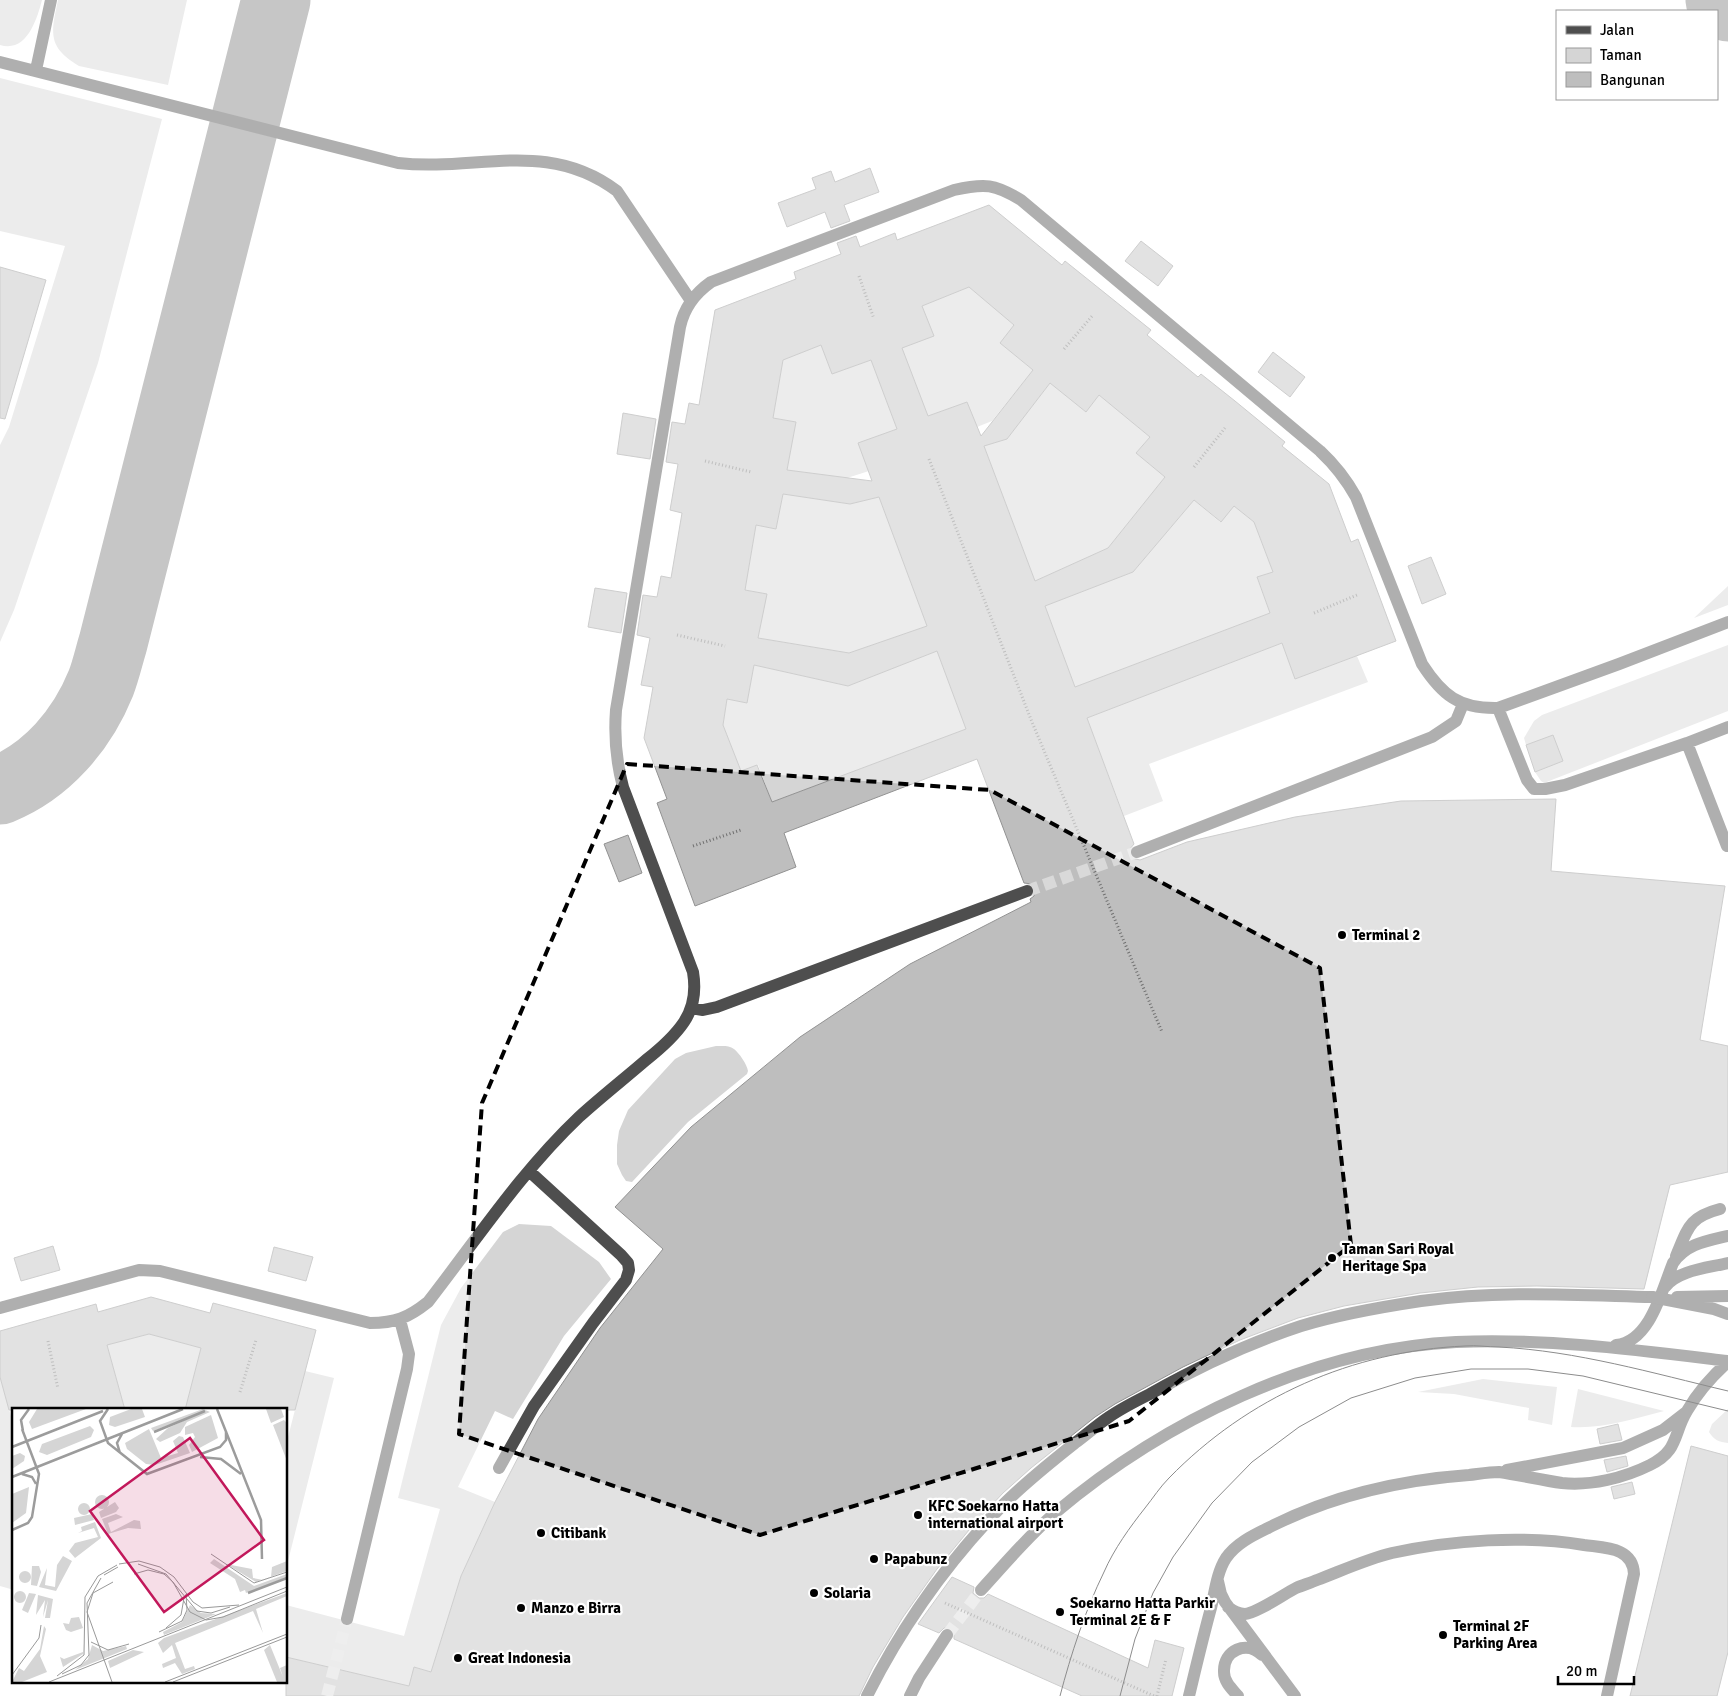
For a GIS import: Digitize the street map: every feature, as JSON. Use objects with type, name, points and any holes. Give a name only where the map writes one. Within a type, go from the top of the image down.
[{"type":"street","points":[[36,70],[51,0]]},
{"type":"street","points":[[0,62],[398,163],[434,165],[522,160],[546,161],[584,172],[604,182],[617,192],[691,301]]},
{"type":"street","points":[[0,1308],[139,1270],[160,1271],[370,1323],[400,1320],[415,1313],[428,1302],[491,1216],[579,1117],[668,1040],[684,1022],[691,1008],[695,983],[693,972],[623,787],[617,764],[614,736],[616,710],[680,327],[683,315],[691,301],[700,290],[711,282],[954,190],[975,185],[991,186],[1006,191],[1021,200],[1320,450],[1334,464],[1347,480],[1356,497],[1422,664],[1441,690],[1451,698],[1464,704],[1482,708],[1498,708],[1728,622]]},
{"type":"street","points":[[1137,852],[1432,736],[1456,721],[1464,704]]},
{"type":"street","points":[[1498,708],[1526,780],[1534,789],[1565,785],[1728,727]]},
{"type":"street","points":[[1687,743],[1727,846]]},
{"type":"street","points":[[691,1008],[703,1010],[717,1007],[1027,891]]},
{"type":"street","points":[[499,1468],[534,1406],[592,1323],[626,1280],[629,1270],[628,1263],[621,1255],[529,1171]]},
{"type":"street","points":[[1606,1346],[1623,1345],[1641,1332],[1649,1322],[1657,1294],[1691,1223],[1698,1216],[1720,1209]]},
{"type":"street","points":[[1673,1263],[1686,1248],[1727,1236]]},
{"type":"street","points":[[1657,1294],[1674,1278],[1728,1263]]},
{"type":"street","points":[[866,1696],[910,1620],[955,1559],[1001,1507],[1055,1459],[1109,1417],[1183,1375],[1246,1347],[1301,1326],[1364,1311],[1423,1301],[1479,1295],[1537,1293],[1728,1296]]},
{"type":"street","points":[[1657,1294],[1728,1314]]},
{"type":"street","points":[[346,1619],[407,1369],[408,1354],[400,1320]]},
{"type":"street","points":[[980,1590],[1054,1514],[1095,1481],[1138,1452],[1196,1417],[1243,1395],[1323,1365],[1384,1350],[1454,1342],[1521,1342],[1606,1346],[1728,1362]]},
{"type":"street","points":[[1497,1472],[1564,1483],[1578,1483],[1601,1481],[1634,1473],[1651,1465],[1668,1453],[1674,1444],[1685,1413],[1711,1377],[1728,1362]]},
{"type":"street","points":[[1189,1696],[1218,1576],[1232,1550],[1262,1531],[1306,1510],[1342,1497],[1386,1486],[1436,1477],[1497,1472],[1624,1448],[1663,1430],[1685,1413]]},
{"type":"street","points":[[1228,1607],[1239,1613],[1253,1612],[1296,1588],[1347,1568],[1391,1554],[1443,1545],[1533,1540],[1610,1549],[1626,1554],[1631,1560],[1634,1574],[1607,1696]]},
{"type":"street","points":[[1218,1576],[1221,1594],[1228,1607],[1295,1696]]},
{"type":"street","points":[[910,1696],[919,1678],[947,1636]]},
{"type":"street","points":[[1238,1696],[1226,1680],[1224,1672],[1225,1663],[1230,1655],[1242,1647],[1258,1651],[1266,1658]]},
{"type":"path","points":[[859,276],[874,319]]},
{"type":"path","points":[[1064,349],[1093,315]]},
{"type":"path","points":[[1194,467],[1225,428]]},
{"type":"path","points":[[930,460],[1032,722],[1162,1032]]},
{"type":"path","points":[[704,461],[751,472]]},
{"type":"path","points":[[1314,613],[1358,595]]},
{"type":"path","points":[[677,635],[725,646]]},
{"type":"path","points":[[693,846],[741,830]]},
{"type":"path","points":[[240,1392],[256,1340]]},
{"type":"path","points":[[48,1341],[58,1389]]},
{"type":"path","points":[[939,1601],[1155,1696],[1166,1659]]},
{"type":"highlighted area","points":[[627,764],[990,790],[1320,968],[1351,1245],[1129,1421],[760,1535],[459,1434],[482,1103]]},
{"type":"green space","points":[[0,0],[42,0],[34,25],[24,39],[17,44],[9,46],[0,45]]},
{"type":"green space","points":[[58,0],[187,0],[168,85],[79,66],[69,59],[56,45],[54,38],[53,30]]},
{"type":"green space","points":[[0,78],[162,119],[98,363],[14,610],[0,642],[0,445],[9,427],[65,246],[0,231]]},
{"type":"green space","points":[[969,287],[1014,325],[1000,343],[1033,370],[992,421],[977,427],[967,402],[928,416],[902,348],[933,335],[922,306]]},
{"type":"green space","points":[[821,345],[832,374],[871,360],[897,429],[859,443],[869,471],[847,478],[787,470],[796,422],[773,418],[783,360]]},
{"type":"green space","points":[[1050,383],[1086,412],[1099,395],[1150,437],[1136,453],[1165,477],[1108,548],[1035,581],[984,446],[1007,439]]},
{"type":"green space","points":[[783,494],[850,504],[879,497],[927,626],[849,653],[758,638],[766,594],[745,590],[756,525],[776,529]]},
{"type":"green space","points":[[1194,500],[1220,522],[1234,506],[1254,522],[1273,572],[1257,578],[1270,613],[1075,687],[1045,606],[1133,572]]},
{"type":"green space","points":[[1728,586],[1728,605],[1694,618]]},
{"type":"green space","points":[[1282,643],[1295,679],[1357,656],[1368,682],[1149,764],[1163,801],[1124,816],[1087,718]]},
{"type":"green space","points":[[1728,645],[1728,711],[1544,783],[1541,781],[1535,772],[1562,761],[1553,736],[1526,745],[1524,738],[1534,721],[1542,715]]},
{"type":"green space","points":[[937,651],[966,729],[772,802],[758,765],[741,771],[723,725],[727,699],[747,703],[754,665],[848,686]]},
{"type":"green space","points":[[716,1046],[728,1046],[734,1049],[746,1065],[747,1074],[688,1122],[632,1182],[626,1181],[617,1164],[617,1145],[619,1131],[628,1110],[675,1059],[686,1053]]},
{"type":"green space","points":[[519,1224],[551,1226],[599,1262],[611,1279],[564,1336],[513,1419],[495,1411],[458,1487],[495,1502],[461,1576],[431,1672],[415,1667],[409,1686],[288,1657],[288,1606],[404,1636],[440,1509],[398,1498],[441,1325],[461,1288],[503,1232]]},
{"type":"green space","points":[[149,1334],[201,1348],[186,1408],[124,1408],[107,1345]]},
{"type":"green space","points":[[305,1371],[334,1378],[288,1561],[288,1437]]},
{"type":"green space","points":[[0,1377],[12,1420],[12,1589],[0,1586]]},
{"type":"green space","points":[[1483,1379],[1557,1387],[1552,1425],[1528,1420],[1529,1408],[1454,1394],[1418,1392]]},
{"type":"green space","points":[[1578,1389],[1664,1411],[1606,1425],[1571,1427]]},
{"type":"green space","points":[[1728,1409],[1728,1443],[1717,1440],[1709,1432],[1712,1424]]},
{"type":"building","points":[[870,168],[879,192],[844,205],[850,221],[831,228],[825,212],[787,227],[778,203],[816,189],[812,178],[831,171],[835,182]]},
{"type":"building","name":"Terminal 2","points":[[989,205],[1062,265],[1065,261],[1151,330],[1147,335],[1198,377],[1201,374],[1285,442],[1282,446],[1329,484],[1351,542],[1358,539],[1396,641],[1295,679],[1282,643],[1087,718],[1134,844],[1129,850],[1132,858],[1140,860],[1187,842],[1295,817],[1401,801],[1556,799],[1551,871],[1725,886],[1700,1040],[1728,1046],[1728,1172],[1670,1185],[1644,1289],[1537,1286],[1478,1287],[1420,1293],[1344,1306],[1298,1318],[1240,1340],[1183,1367],[1115,1404],[1095,1417],[1031,1468],[1003,1493],[974,1524],[937,1569],[903,1617],[873,1667],[859,1696],[286,1696],[288,1657],[409,1686],[414,1667],[431,1672],[461,1576],[495,1502],[538,1419],[600,1328],[663,1249],[615,1207],[691,1127],[800,1037],[910,964],[1031,902],[1030,899],[1034,896],[1035,889],[1032,884],[1024,883],[977,759],[784,833],[796,867],[695,906],[657,803],[667,799],[644,738],[653,687],[641,685],[650,638],[637,635],[643,595],[657,597],[661,576],[671,578],[682,513],[670,510],[678,464],[666,462],[672,422],[685,424],[689,403],[699,405],[715,310],[796,279],[794,272],[841,254],[837,243],[856,236],[860,247],[895,233],[897,240]],"holes":[[[969,287],[1014,325],[1000,343],[1033,370],[981,436],[967,402],[928,416],[902,348],[934,336],[922,306]],[[821,345],[832,374],[871,360],[897,429],[858,443],[872,481],[787,470],[796,422],[773,418],[783,360]],[[1050,383],[1086,412],[1099,395],[1150,437],[1136,453],[1165,477],[1108,548],[1035,581],[984,446],[1007,439]],[[783,494],[850,504],[879,497],[927,626],[849,653],[758,638],[767,594],[745,590],[756,525],[776,529]],[[1194,500],[1221,522],[1234,506],[1254,522],[1273,572],[1257,577],[1270,613],[1075,687],[1045,606],[1133,572]],[[937,651],[966,729],[772,802],[757,765],[741,771],[723,725],[727,699],[747,703],[754,665],[848,686]]]},
{"type":"building","points":[[1141,241],[1173,266],[1158,286],[1125,261]]},
{"type":"building","points":[[0,267],[46,280],[5,419],[0,418]]},
{"type":"building","points":[[1273,352],[1305,377],[1290,397],[1258,372]]},
{"type":"building","points":[[623,413],[656,419],[650,459],[617,454]]},
{"type":"building","points":[[1431,557],[1446,594],[1422,604],[1408,566]]},
{"type":"building","points":[[595,588],[627,593],[621,633],[588,627]]},
{"type":"building","points":[[1553,735],[1563,761],[1535,772],[1526,745]]},
{"type":"building","points":[[628,835],[642,873],[619,882],[604,844]]},
{"type":"building","points":[[53,1246],[60,1270],[21,1281],[14,1258]]},
{"type":"building","points":[[274,1247],[313,1257],[306,1281],[268,1271]]},
{"type":"building","points":[[151,1297],[210,1313],[213,1303],[316,1330],[295,1410],[288,1410],[288,1408],[186,1408],[201,1348],[149,1334],[107,1345],[124,1408],[12,1408],[12,1410],[9,1410],[0,1377],[0,1331],[96,1304],[98,1312]]},
{"type":"building","points":[[1618,1424],[1622,1440],[1600,1444],[1597,1429]]},
{"type":"building","points":[[1691,1446],[1728,1456],[1728,1652],[1717,1696],[1630,1696]]},
{"type":"building","points":[[1626,1456],[1628,1466],[1607,1472],[1604,1460]]},
{"type":"building","points":[[1632,1482],[1635,1494],[1614,1499],[1611,1487]]},
{"type":"building","points":[[952,1577],[974,1587],[973,1593],[979,1598],[984,1598],[988,1594],[1148,1668],[1155,1640],[1184,1648],[1172,1696],[1082,1696],[954,1639],[954,1632],[951,1628],[944,1628],[939,1633],[918,1624]]},
{"type":"taxiway","points":[[0,790],[33,772],[61,747],[84,717],[103,678],[276,0]]},
{"type":"taxiway","points":[[1720,0],[1728,7]]},
{"type":"tunnel","points":[[1027,891],[1137,852]]},
{"type":"tunnel","points":[[947,1635],[981,1590]]},
{"type":"tunnel","points":[[327,1696],[347,1619]]},
{"type":"tram line","points":[[1060,1696],[1085,1617],[1108,1563],[1128,1531],[1160,1489],[1200,1449],[1233,1424],[1268,1402],[1304,1384],[1382,1357],[1423,1350],[1473,1346],[1528,1349],[1586,1358],[1728,1391]]},
{"type":"tram line","points":[[1120,1696],[1135,1639],[1153,1593],[1173,1557],[1212,1503],[1252,1462],[1299,1427],[1351,1398],[1415,1378],[1471,1369],[1528,1369],[1583,1376],[1728,1411]]},
{"type":"place","name":"Terminal 2","points":[[1342,935]]},
{"type":"place","name":"Taman Sari Royal Heritage Spa","points":[[1332,1258]]},
{"type":"place","name":"KFC Soekarno Hatta international airport","points":[[918,1515]]},
{"type":"place","name":"Citibank","points":[[541,1533]]},
{"type":"place","name":"Papabunz","points":[[874,1559]]},
{"type":"place","name":"Solaria","points":[[814,1593]]},
{"type":"place","name":"Manzo e Birra","points":[[521,1608]]},
{"type":"place","name":"Soekarno Hatta Parkir Terminal 2E & F","points":[[1060,1612]]},
{"type":"place","name":"Terminal 2F Parking Area","points":[[1443,1635]]},
{"type":"place","name":"Great Indonesia","points":[[458,1658]]}]
